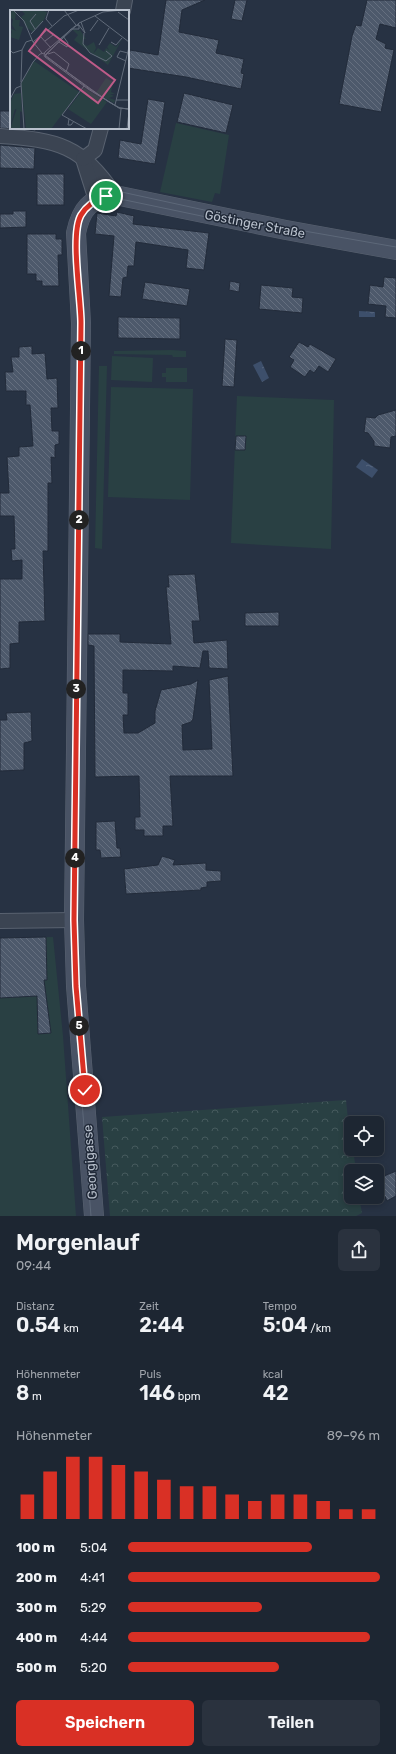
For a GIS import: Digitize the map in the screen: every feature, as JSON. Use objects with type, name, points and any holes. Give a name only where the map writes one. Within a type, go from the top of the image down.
[{"type":"main road","points":[[96,200],[115,195]]},
{"type":"main road","name":"Göstinger Straße","points":[[115,195],[244,222],[396,250]]},
{"type":"main road","name":"Georgigasse","points":[[94,1216],[76,986],[74,920],[81,323],[76,232],[82,214],[96,200]]},
{"type":"street","points":[[123,10],[125,0]]},
{"type":"street","points":[[83,159],[95,150],[101,129]]},
{"type":"street","points":[[0,136],[37,139],[61,145],[93,165],[115,195]]},
{"type":"street","points":[[83,159],[96,200]]},
{"type":"street","points":[[0,922],[74,920]]},
{"type":"green space","points":[[176,123],[229,135],[220,194],[215,193],[212,202],[160,192]]},
{"type":"green space","points":[[114,351],[186,351],[186,357],[173,357],[172,355],[114,354]]},
{"type":"green space","points":[[112,356],[153,358],[152,382],[111,380]]},
{"type":"green space","points":[[99,366],[107,366],[102,549],[95,548]]},
{"type":"green space","points":[[166,368],[187,368],[187,382],[166,382],[166,377],[162,377],[162,373],[166,373]]},
{"type":"green space","points":[[111,387],[193,389],[190,500],[108,497]]},
{"type":"green space","points":[[237,396],[334,400],[331,549],[231,543]]},
{"type":"green space","points":[[53,937],[63,1036],[76,1216],[0,1216],[0,938]]},
{"type":"green space","points":[[346,1100],[348,1116],[344,1116],[344,1156],[354,1156],[355,1164],[344,1164],[344,1204],[360,1204],[362,1213],[356,1216],[110,1216],[102,1117]]},
{"type":"water","points":[[359,311],[375,312],[375,317],[359,317]]},
{"type":"water","points":[[261,361],[269,378],[262,382],[253,365]]},
{"type":"water","points":[[362,459],[378,470],[372,478],[356,467]]},
{"type":"building","points":[[166,0],[205,0],[182,10],[179,32],[219,40],[216,53],[244,59],[241,73],[244,74],[241,89],[186,77],[129,68],[130,50],[158,55]]},
{"type":"building","points":[[235,0],[247,0],[242,21],[231,19]]},
{"type":"building","points":[[367,0],[396,0],[396,28],[380,24],[376,39],[386,44],[385,48],[394,50],[381,112],[339,104],[352,36],[356,25],[361,26]]},
{"type":"building","points":[[184,93],[233,105],[226,133],[177,122]]},
{"type":"building","points":[[148,99],[165,102],[155,164],[118,158],[120,140],[141,144]]},
{"type":"building","points":[[0,111],[10,111],[10,129],[0,128]]},
{"type":"building","points":[[12,129],[36,129],[36,131]]},
{"type":"building","points":[[0,145],[35,148],[34,169],[0,168]]},
{"type":"building","points":[[37,174],[64,174],[64,205],[37,205]]},
{"type":"building","points":[[13,211],[26,211],[26,227],[0,228],[0,214],[13,214]]},
{"type":"building","points":[[117,212],[134,216],[133,224],[209,233],[204,270],[186,268],[188,250],[136,242],[134,266],[128,266],[127,277],[123,278],[121,297],[109,296],[114,236],[95,234],[97,213],[116,216]]},
{"type":"building","points":[[27,234],[56,234],[56,239],[62,239],[62,255],[58,255],[59,286],[42,286],[42,281],[36,281],[36,274],[27,274]]},
{"type":"building","points":[[384,277],[396,278],[396,318],[385,317],[386,306],[368,304],[370,285],[383,287]]},
{"type":"building","points":[[230,281],[240,283],[239,292],[229,290]]},
{"type":"building","points":[[145,282],[190,289],[187,306],[142,299]]},
{"type":"building","points":[[261,285],[293,288],[292,297],[303,298],[302,313],[259,309]]},
{"type":"building","points":[[118,317],[180,318],[180,339],[118,338]]},
{"type":"building","points":[[225,339],[237,340],[234,387],[222,386]]},
{"type":"building","points":[[299,342],[308,347],[310,344],[336,359],[328,372],[319,366],[314,373],[310,370],[305,377],[290,367],[294,360],[289,357]]},
{"type":"building","points":[[32,346],[32,354],[45,353],[47,379],[57,378],[58,408],[51,408],[52,431],[59,431],[59,444],[55,445],[55,458],[51,457],[52,483],[48,483],[48,551],[43,551],[45,621],[19,622],[19,643],[10,644],[10,668],[0,669],[0,579],[22,579],[22,560],[12,561],[11,549],[15,549],[14,516],[0,516],[0,493],[9,493],[7,457],[19,456],[19,447],[33,446],[30,405],[26,405],[26,391],[6,391],[5,372],[13,372],[11,357],[19,357],[19,347]]},
{"type":"building","points":[[396,410],[396,436],[391,437],[390,448],[374,446],[374,441],[368,433],[364,432],[366,417],[375,418],[378,415]]},
{"type":"building","points":[[236,436],[246,436],[245,450],[235,450]]},
{"type":"building","points":[[195,574],[200,621],[192,621],[194,643],[227,640],[228,669],[209,668],[208,651],[203,651],[200,668],[173,666],[173,671],[123,670],[123,693],[128,693],[128,715],[123,715],[124,733],[138,733],[155,723],[155,711],[161,690],[191,684],[198,680],[193,719],[191,722],[182,725],[183,750],[212,749],[209,680],[228,676],[233,776],[170,776],[173,826],[163,826],[163,836],[144,836],[144,830],[135,830],[135,817],[140,817],[139,776],[95,777],[94,646],[88,645],[88,634],[120,634],[120,642],[171,644],[166,587],[169,587],[168,575]]},
{"type":"building","points":[[279,612],[279,626],[245,626],[245,613]]},
{"type":"building","points":[[31,712],[32,741],[24,743],[24,770],[0,771],[0,720],[7,720],[6,713]]},
{"type":"building","points":[[115,821],[117,848],[120,848],[121,857],[101,858],[100,850],[96,850],[96,822]]},
{"type":"building","points":[[162,856],[175,860],[173,865],[206,863],[206,870],[221,871],[221,881],[207,882],[207,887],[201,888],[201,890],[126,894],[124,869],[158,865]]},
{"type":"building","points":[[46,937],[47,980],[44,980],[51,1033],[38,1034],[37,996],[0,998],[0,938]]},
{"type":"building","points":[[396,1171],[396,1196],[387,1201],[384,1194],[384,1176]]},
{"type":"tram line","points":[[91,1216],[73,987],[71,920],[79,324],[73,232],[75,223],[78,215],[88,203],[101,195],[117,191],[287,228],[396,247]]},
{"type":"tram line","points":[[80,222],[88,211],[99,204],[111,200],[125,200],[235,223]]},
{"type":"tram line","points":[[77,862],[78,770]]},
{"type":"route","points":[[85,1090],[76,986],[74,920],[81,323],[76,232],[79,219],[88,206],[96,200],[106,196]]}]
